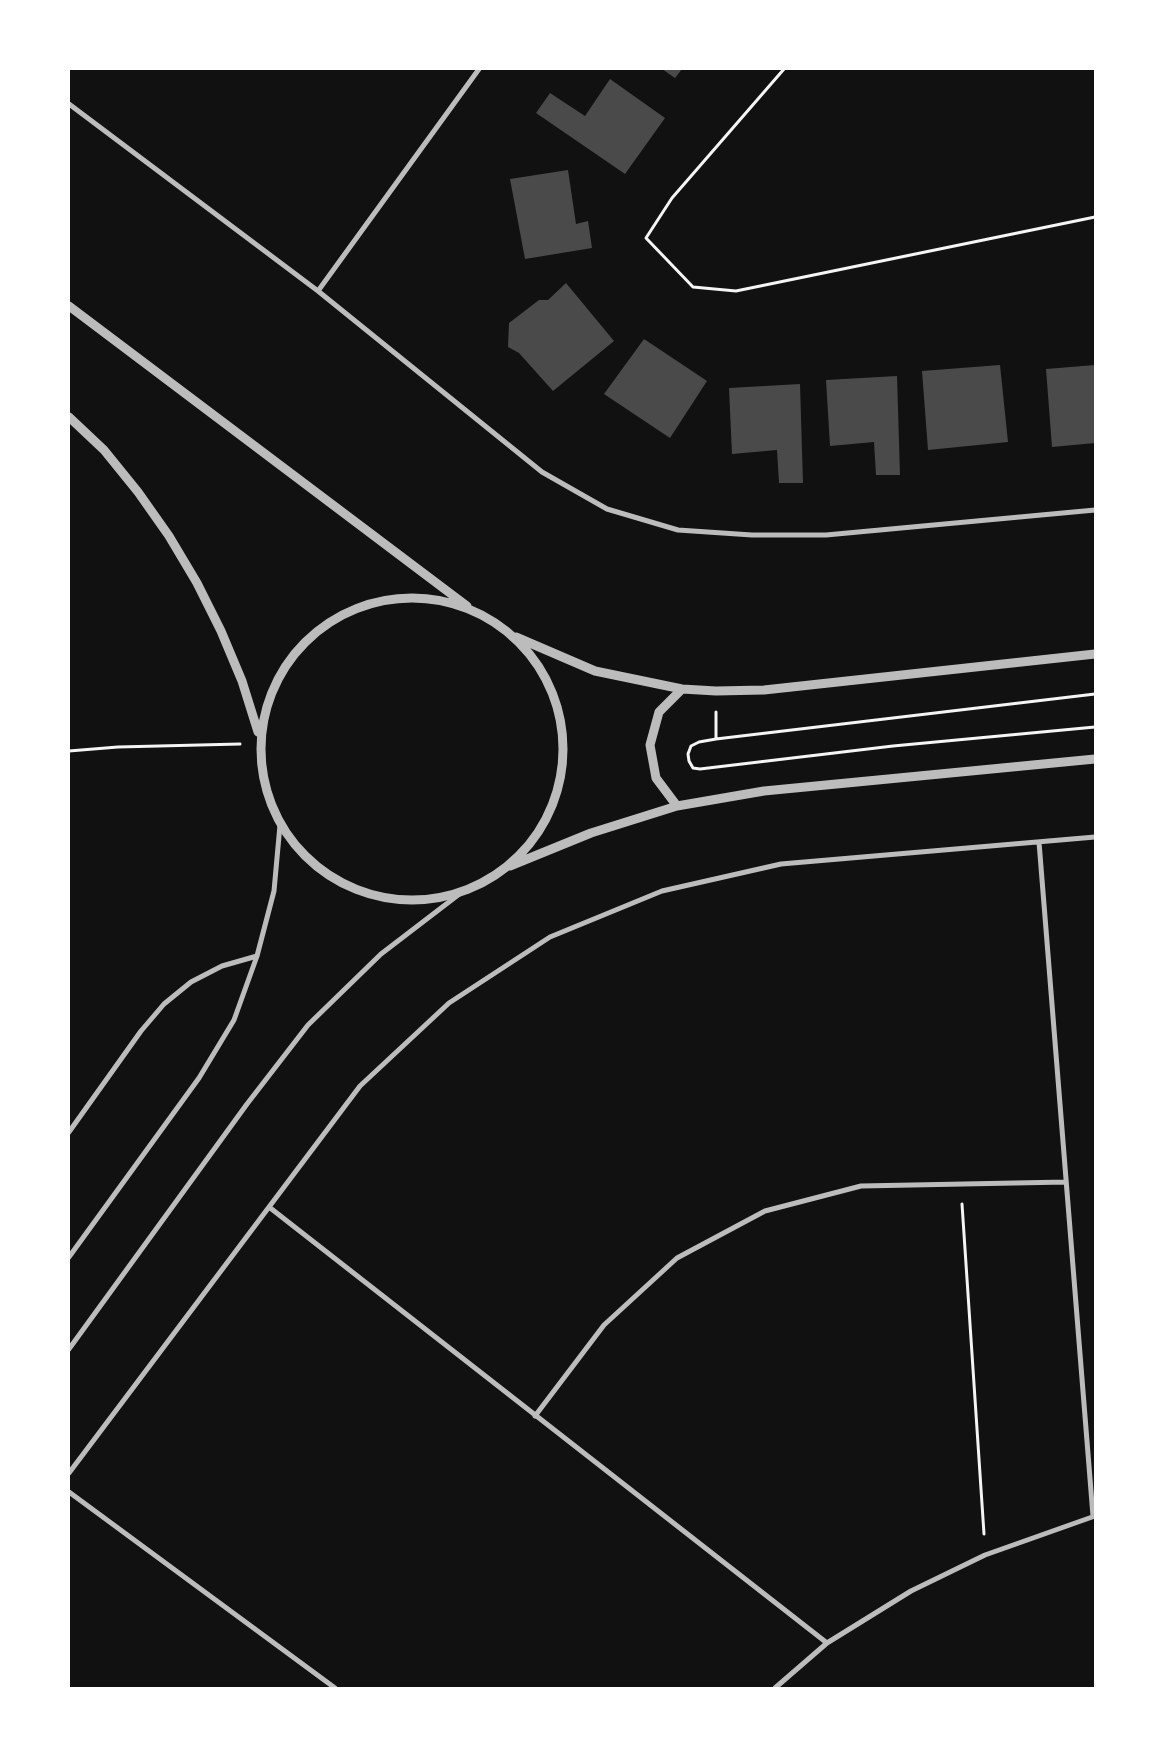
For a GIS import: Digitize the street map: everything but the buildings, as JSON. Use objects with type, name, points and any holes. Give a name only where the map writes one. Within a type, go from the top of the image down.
[{"type":"street","points":[[318,291],[480,69]]},
{"type":"street","points":[[69,104],[318,291],[542,472],[607,508],[678,530],[752,535],[826,535],[1095,510]]},
{"type":"street","points":[[69,306],[469,608],[515,636],[595,671],[682,689],[716,691],[764,690],[1095,654]]},
{"type":"street","points":[[69,417],[109,457],[138,492],[197,583],[221,631],[242,681],[258,732],[264,786],[280,825],[314,865],[359,891],[410,901],[462,892]]},
{"type":"street","points":[[258,732],[273,687],[298,648],[334,618],[377,601],[386,600],[424,598],[469,608]]},
{"type":"street","points":[[508,868],[542,828],[562,780],[563,727],[547,678],[515,636]]},
{"type":"street","points":[[677,806],[656,778],[650,745],[659,712],[682,689]]},
{"type":"street","points":[[69,1349],[246,1104],[308,1025],[381,954],[462,892],[508,868],[591,833],[677,806],[764,791],[1095,759]]},
{"type":"street","points":[[69,1257],[199,1078],[234,1020],[257,956],[274,891],[280,825]]},
{"type":"street","points":[[69,1474],[360,1086],[448,1003],[550,937],[662,890],[781,864],[1095,838]]},
{"type":"street","points":[[775,1688],[827,1643],[911,1590],[985,1555],[1094,1516],[1039,842]]},
{"type":"street","points":[[69,1132],[141,1031],[164,1004],[191,982],[222,966],[257,956]]},
{"type":"street","points":[[535,1416],[604,1325],[677,1258],[765,1211],[861,1186],[1066,1182]]},
{"type":"street","points":[[269,1207],[827,1643]]},
{"type":"street","points":[[69,1492],[335,1688]]},
{"type":"path","points":[[784,69],[672,198],[646,238],[694,287],[736,291],[1095,217]]},
{"type":"path","points":[[1095,694],[716,739],[699,742],[691,746],[688,754],[689,762],[694,768],[700,769],[892,746],[1095,727]]},
{"type":"path","points":[[69,751],[118,747],[260,744]]},
{"type":"path","points":[[960,1184],[985,1555]]}]
